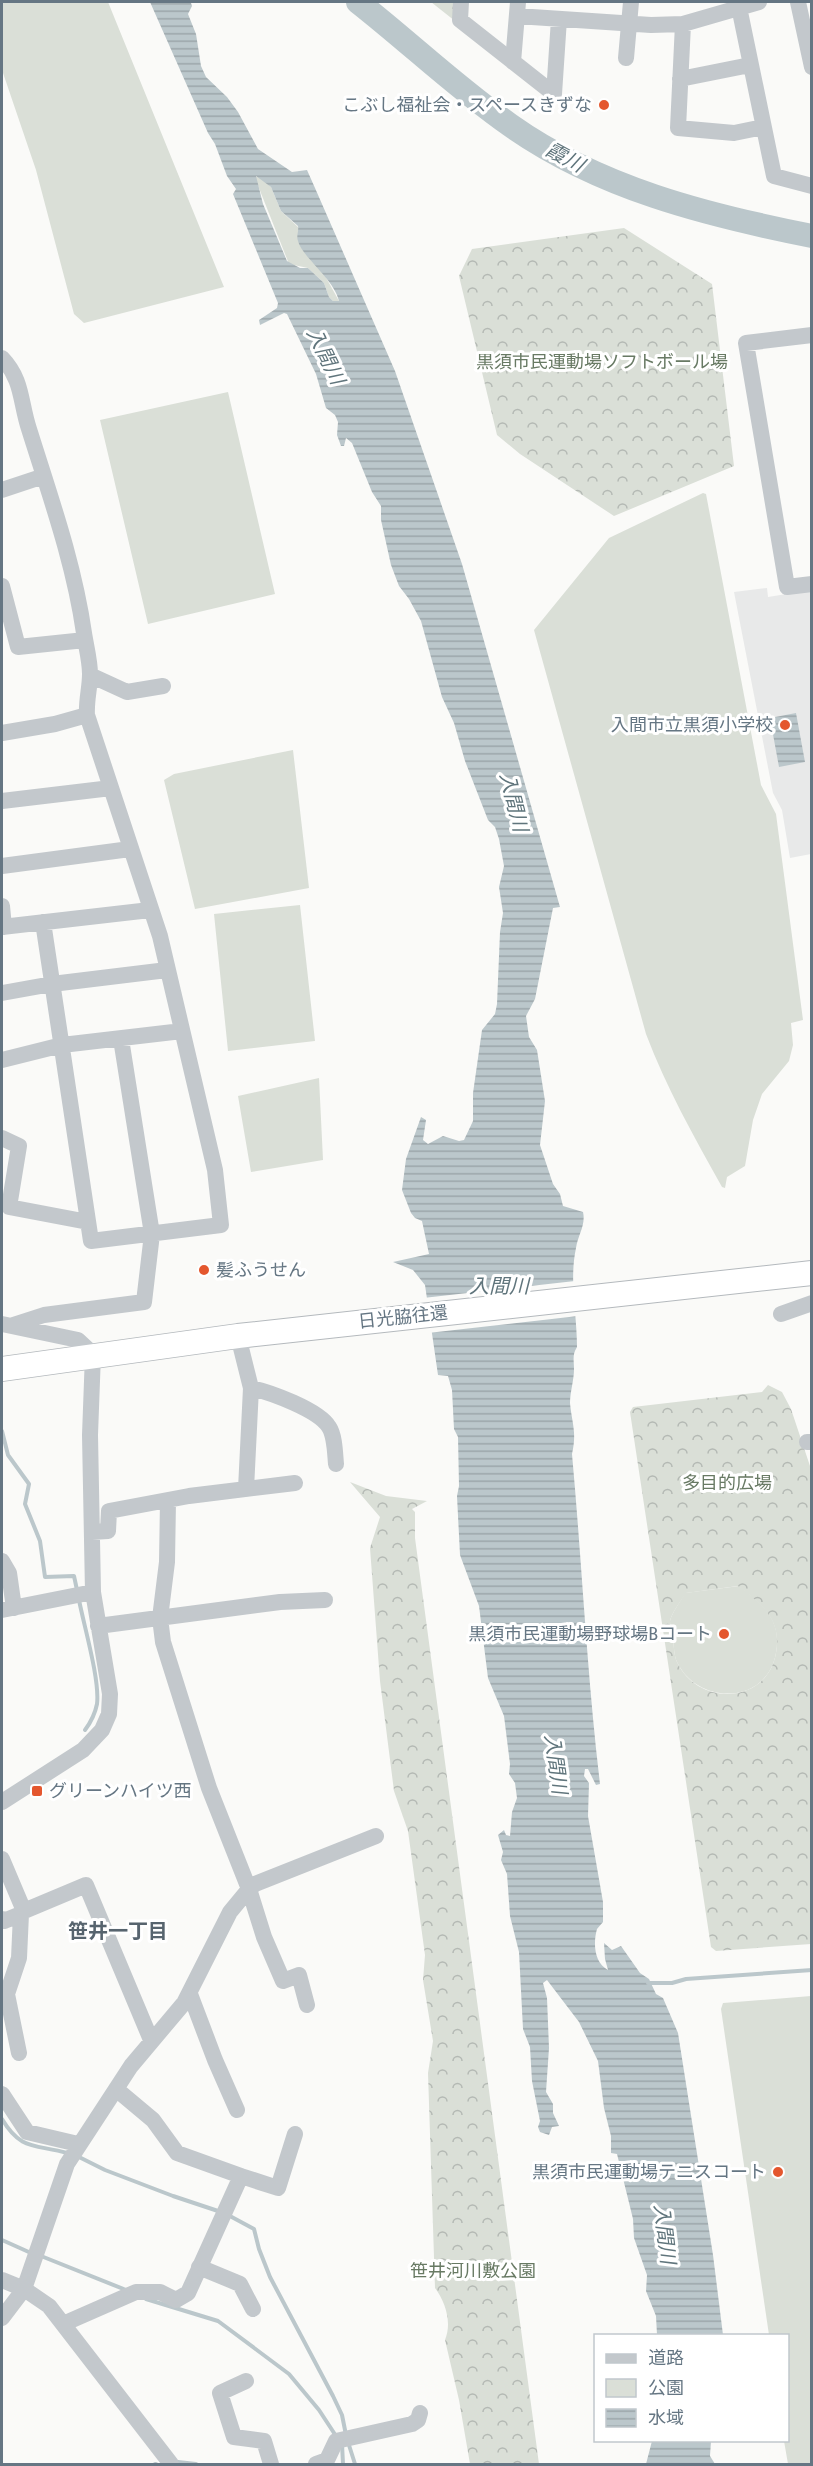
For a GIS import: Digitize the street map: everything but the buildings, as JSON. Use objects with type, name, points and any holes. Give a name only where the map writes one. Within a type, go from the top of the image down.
[{"type":"highway","name":"日光脇往還","points":[[2,1369],[93,1354],[263,1333],[812,1273]]},
{"type":"street","points":[[461,2],[460,20],[554,94],[559,19]]},
{"type":"street","points":[[626,58],[631,2]]},
{"type":"street","points":[[513,62],[517,9],[559,19],[629,24],[683,24],[759,2]]},
{"type":"street","points":[[798,2],[812,67]]},
{"type":"street","points":[[739,8],[774,176],[812,186]]},
{"type":"street","points":[[683,24],[678,128],[734,133],[763,127]]},
{"type":"street","points":[[680,79],[750,65]]},
{"type":"street","points":[[812,335],[746,343],[787,587],[812,584]]},
{"type":"street","points":[[2,358],[13,369],[19,384],[26,420],[79,599],[90,675],[87,715],[160,936],[215,1170],[221,1225],[91,1241],[42,922]]},
{"type":"street","points":[[2,490],[44,476]]},
{"type":"street","points":[[2,586],[18,647],[85,640]]},
{"type":"street","points":[[90,675],[127,692],[163,686]]},
{"type":"street","points":[[2,733],[44,727],[87,715]]},
{"type":"street","points":[[2,801],[111,788]]},
{"type":"street","points":[[2,866],[130,849]]},
{"type":"street","points":[[2,906],[3,927],[150,910]]},
{"type":"street","points":[[2,993],[52,984],[167,970]]},
{"type":"street","points":[[2,1060],[62,1045],[182,1031]]},
{"type":"street","points":[[7,1325],[44,1314],[144,1302],[152,1234],[121,1038]]},
{"type":"street","points":[[2,1138],[20,1146],[9,1207],[88,1222]]},
{"type":"street","points":[[781,1314],[812,1303]]},
{"type":"street","points":[[2,1802],[84,1750],[102,1730],[109,1714],[110,1694],[93,1592],[90,1435],[93,1354],[78,1340],[7,1325]]},
{"type":"street","points":[[238,1336],[251,1388],[246,1489]]},
{"type":"street","points":[[251,1388],[266,1392],[318,1416],[330,1428],[336,1464]]},
{"type":"street","points":[[92,1532],[108,1531],[109,1511],[189,1496],[295,1483]]},
{"type":"street","points":[[168,1501],[167,1562],[160,1618],[163,1641],[209,1788],[249,1889],[264,1937],[283,1981],[298,1975],[307,2005]]},
{"type":"street","points":[[2,1561],[9,1573],[8,1609],[93,1592]]},
{"type":"street","points":[[98,1626],[280,1602],[324,1600]]},
{"type":"street","points":[[2,2318],[24,2289],[67,2164],[78,2144],[151,2040],[190,1994],[230,1912],[255,1884],[376,1836]]},
{"type":"street","points":[[2,1859],[23,1912],[20,1958],[7,1994],[19,2053]]},
{"type":"street","points":[[2,1919],[4,1921],[86,1885],[151,2040]]},
{"type":"street","points":[[190,1994],[237,2110]]},
{"type":"street","points":[[116,2090],[153,2120],[177,2153],[278,2188],[295,2134]]},
{"type":"street","points":[[2,2094],[27,2132],[78,2144]]},
{"type":"street","points":[[63,2324],[133,2294],[160,2292],[176,2300],[188,2293],[241,2176]]},
{"type":"street","points":[[199,2266],[240,2284],[253,2309]]},
{"type":"street","points":[[2,2280],[24,2289],[49,2306],[171,2464]]},
{"type":"street","points":[[246,2382],[220,2393],[234,2437],[264,2441],[271,2464]]},
{"type":"street","points":[[316,2464],[327,2460],[336,2440],[412,2424],[418,2420],[420,2413]]},
{"type":"shaded area","name":"入間市立黒須小学校","points":[[767,588],[768,597],[811,590],[811,854],[790,858],[782,810],[773,793],[734,592]]},
{"type":"green space","points":[[2,2],[108,2],[224,287],[84,323],[74,314],[36,170],[2,70]]},
{"type":"green space","points":[[431,2],[456,2],[455,21]]},
{"type":"green space","points":[[258,175],[271,187],[281,211],[298,227],[339,301],[333,301],[329,297],[324,283],[308,268],[289,264],[255,178]]},
{"type":"green space","name":"黒須市民運動場ソフトボール場","points":[[624,228],[712,284],[734,466],[614,516],[520,454],[497,435],[459,276],[472,249]]},
{"type":"green space","points":[[228,392],[275,594],[148,624],[100,420]]},
{"type":"green space","points":[[703,493],[706,494],[761,785],[776,814],[803,1020],[791,1023],[793,1045],[789,1061],[762,1094],[753,1120],[745,1166],[727,1177],[725,1188],[722,1187],[681,1112],[646,1034],[534,630],[609,538]]},
{"type":"green space","points":[[293,750],[309,888],[195,909],[164,780],[174,774]]},
{"type":"green space","points":[[300,905],[315,1041],[228,1051],[214,914]]},
{"type":"green space","points":[[319,1078],[323,1160],[251,1172],[238,1096]]},
{"type":"green space","name":"多目的広場","points":[[768,1385],[782,1392],[791,1409],[811,1469],[811,1944],[716,1951],[711,1947],[630,1412],[633,1407],[762,1392]],"holes":[[[738,1586],[762,1606],[776,1631],[776,1653],[770,1670],[760,1683],[746,1691],[731,1694],[715,1693],[700,1687],[687,1677],[676,1660],[670,1623],[673,1614],[686,1593]]]},
{"type":"green space","name":"笹井河川敷公園","points":[[350,1482],[386,1496],[427,1501],[412,1509],[415,1512],[415,1538],[539,2464],[470,2464],[459,2400],[445,2340],[448,2327],[447,2313],[435,2288],[428,2073],[433,2041],[423,1980],[425,1955],[408,1831],[394,1791],[380,1681],[370,1548],[380,1517]]},
{"type":"green space","name":"黒須市民運動場野球場Bコート","points":[[739,1586],[756,1599],[769,1614],[776,1631],[776,1653],[770,1670],[760,1683],[731,1694],[715,1692],[700,1686],[687,1676],[677,1662],[670,1621],[685,1593]]},
{"type":"green space","name":"黒須市民運動場テニスコート","points":[[811,1996],[811,2464],[788,2464],[784,2442],[789,2442],[789,2334],[769,2334],[721,2009],[723,2003]]},
{"type":"water","name":"入間川","points":[[150,2],[191,3],[188,14],[196,34],[201,66],[206,77],[227,97],[238,112],[258,149],[292,172],[307,170],[395,371],[462,564],[560,907],[553,908],[535,999],[526,1016],[529,1037],[537,1050],[545,1101],[540,1145],[563,1206],[583,1212],[584,1217],[574,1260],[573,1285],[577,1347],[574,1355],[570,1403],[574,1434],[572,1454],[588,1661],[600,1784],[596,1785],[588,1769],[585,1769],[584,1776],[589,1783],[588,1816],[603,1902],[603,1922],[597,1929],[595,1946],[597,1958],[608,1970],[604,1943],[612,1950],[621,1946],[640,1973],[649,1979],[656,1994],[663,1998],[678,2033],[713,2255],[723,2334],[657,2334],[656,2316],[646,2291],[647,2275],[634,2238],[633,2219],[617,2154],[611,2153],[611,2136],[604,2108],[598,2061],[579,2022],[547,1980],[543,1983],[547,1998],[549,2048],[546,2092],[553,2104],[553,2113],[559,2126],[552,2127],[549,2135],[540,2132],[538,2127],[540,2121],[532,2081],[530,2047],[523,2029],[519,1952],[510,1916],[507,1874],[501,1860],[503,1852],[498,1835],[504,1830],[506,1835],[510,1836],[512,1812],[517,1798],[515,1783],[509,1774],[510,1764],[504,1716],[488,1678],[479,1606],[460,1555],[457,1496],[459,1486],[458,1437],[454,1429],[452,1390],[448,1376],[438,1375],[425,1285],[413,1270],[393,1262],[429,1254],[422,1221],[411,1213],[402,1190],[406,1159],[421,1117],[426,1120],[423,1140],[428,1144],[443,1136],[459,1141],[464,1140],[473,1121],[473,1093],[482,1030],[495,1014],[497,1004],[503,913],[499,887],[504,866],[495,827],[488,820],[465,761],[454,723],[442,697],[421,621],[399,586],[391,565],[381,520],[381,506],[372,492],[352,443],[346,438],[344,446],[341,446],[337,435],[338,422],[335,415],[326,408],[316,374],[287,314],[284,313],[260,325],[259,320],[277,308],[278,303],[233,194],[236,189],[227,176],[215,144]],"holes":[[[256,176],[271,187],[281,211],[298,226],[297,239],[301,247],[331,285],[339,301],[333,301],[329,297],[324,283],[308,268],[300,268],[287,261],[263,204]]]},
{"type":"water","points":[[796,713],[805,762],[779,767],[770,718]]},
{"type":"water","points":[[652,2442],[711,2442],[710,2456],[715,2464],[646,2464]]},
{"type":"pier","points":[[575,1281],[578,1316],[428,1333],[423,1298]]},
{"type":"waterway","name":"霞川","points":[[358,2],[490,111],[544,147],[580,166],[617,182],[693,208],[812,236]]},
{"type":"waterway","points":[[2,1431],[8,1455],[29,1484],[25,1504],[40,1541],[45,1577],[74,1576],[77,1590]]},
{"type":"waterway","points":[[79,1600],[94,1667],[97,1694],[95,1711],[85,1730]]},
{"type":"waterway","points":[[648,1983],[672,1983],[686,1979],[812,1970]]},
{"type":"waterway","points":[[2,2119],[22,2141],[37,2147],[67,2153]]},
{"type":"waterway","points":[[77,2156],[105,2170],[221,2212]]},
{"type":"waterway","points":[[228,2215],[254,2229],[270,2277],[333,2396],[342,2415],[346,2435]]},
{"type":"waterway","points":[[2,2240],[31,2253]]},
{"type":"waterway","points":[[41,2256],[126,2290]]},
{"type":"waterway","points":[[146,2299],[218,2321],[289,2374],[319,2410],[336,2436]]},
{"type":"waterway","points":[[348,2442],[355,2464]]},
{"type":"waterway","points":[[342,2444],[343,2464]]},
{"type":"waterway","points":[[178,2462],[196,2464]]},
{"type":"place","name":"こぶし福祉会・スペースきずな","points":[[604,105]]},
{"type":"place","name":"入間市立黒須小学校","points":[[785,725]]},
{"type":"place","name":"髪ふうせん","points":[[204,1270]]},
{"type":"place","name":"黒須市民運動場野球場Bコート","points":[[724,1634]]},
{"type":"place","name":"グリーンハイツ西","points":[[37,1791]]},
{"type":"place","name":"黒須市民運動場テニスコート","points":[[778,2172]]},
{"type":"district","name":"笹井一丁目","points":[[118,1931]]}]
